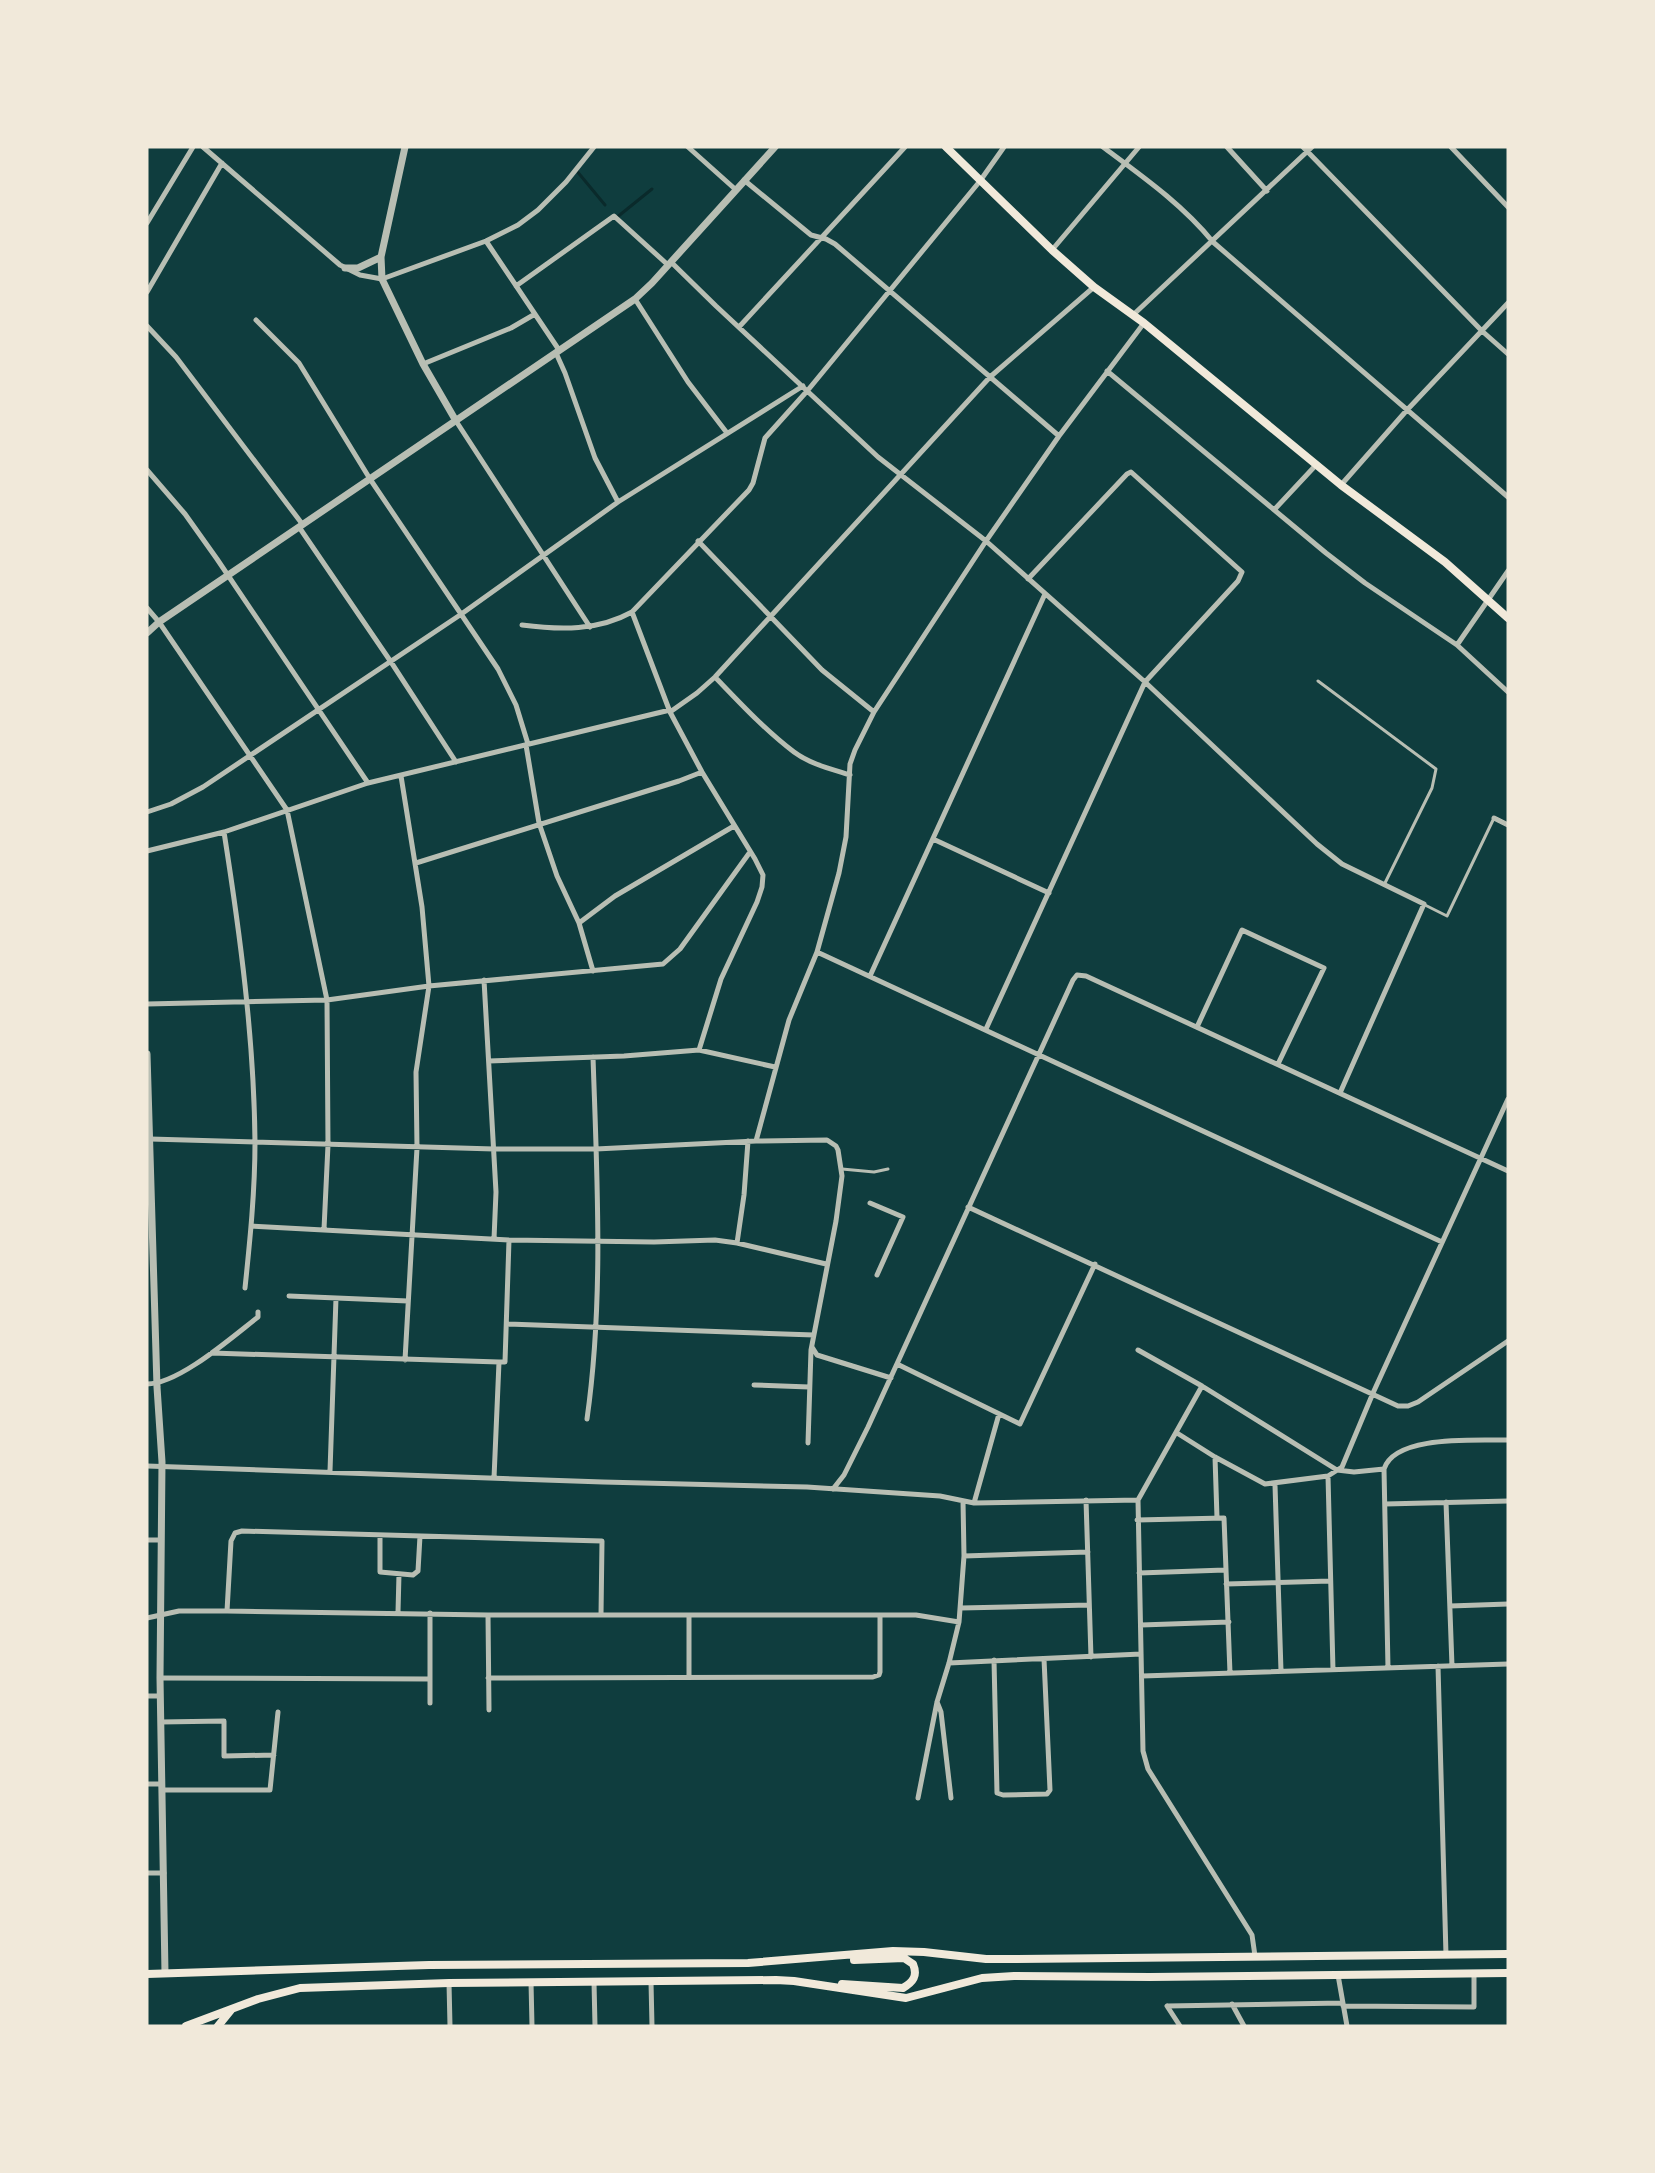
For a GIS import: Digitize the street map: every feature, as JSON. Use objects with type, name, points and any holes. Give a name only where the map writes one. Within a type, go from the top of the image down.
[{"type":"main road","points":[[946,147],[1052,250],[1094,286],[1133,315],[1341,485],[1426,546],[1488,598],[1508,618]]},
{"type":"main road","points":[[782,1961],[909,1951],[986,1959],[1508,1954]]},
{"type":"main road","points":[[147,1974],[429,1965],[831,1961],[899,1957],[911,1961],[915,1974],[912,1982],[903,1988],[794,1981],[449,1983],[300,1988],[234,2008],[186,2026]]},
{"type":"main road","points":[[794,1981],[906,1998],[977,1979],[1014,1976],[1508,1972]]},
{"type":"main road","points":[[147,1981],[165,1973]]},
{"type":"main road","points":[[218,2026],[234,2008]]},
{"type":"street","points":[[147,223],[149,215],[193,147]]},
{"type":"street","points":[[203,147],[345,268],[360,275],[382,279],[486,241],[518,225],[538,210],[566,182],[594,147]]},
{"type":"street","points":[[405,147],[381,257],[382,279],[423,364],[456,421],[590,627]]},
{"type":"street","points":[[688,147],[735,189]]},
{"type":"street","points":[[147,633],[159,622],[635,299],[775,147]]},
{"type":"street","points":[[739,327],[905,147]]},
{"type":"street","points":[[522,625],[590,627],[615,621],[632,612],[749,490],[765,438],[980,181],[1004,147]]},
{"type":"street","points":[[1103,147],[1191,218],[1213,242],[1508,497]]},
{"type":"street","points":[[1052,250],[1139,147]]},
{"type":"street","points":[[1227,147],[1267,191]]},
{"type":"street","points":[[1450,147],[1508,207]]},
{"type":"street","points":[[1133,315],[1267,191],[1308,149],[1482,331],[1508,354]]},
{"type":"street","points":[[147,292],[222,163]]},
{"type":"street","points":[[744,180],[811,235],[835,244],[1059,436]]},
{"type":"street","points":[[516,286],[614,216],[901,476],[986,541],[1145,682],[1317,844],[1342,864],[1424,904],[1340,1093]]},
{"type":"street","points":[[486,241],[535,314],[557,352],[595,458],[618,502]]},
{"type":"street","points":[[345,268],[358,268],[381,257]]},
{"type":"street","points":[[147,851],[224,832],[368,783],[670,711],[697,693],[715,677],[990,377],[1094,286]]},
{"type":"street","points":[[635,299],[688,382],[727,433]]},
{"type":"street","points":[[1341,485],[1407,410],[1508,303]]},
{"type":"street","points":[[423,364],[511,328],[535,314]]},
{"type":"street","points":[[256,320],[299,363],[370,479],[506,682],[516,705],[527,744],[540,823],[557,876],[579,923],[593,971]]},
{"type":"street","points":[[756,1140],[789,1020],[817,952],[843,855],[850,764],[874,712],[986,541],[1059,436],[1144,324]]},
{"type":"street","points":[[147,326],[176,357],[301,526],[456,762]]},
{"type":"street","points":[[1107,371],[1365,583],[1457,645],[1508,692]]},
{"type":"street","points":[[147,812],[187,796],[460,615],[618,502],[727,433],[805,388]]},
{"type":"street","points":[[1274,510],[1316,465]]},
{"type":"street","points":[[147,470],[185,514],[368,783]]},
{"type":"street","points":[[986,1029],[1145,682],[1238,581],[1242,570],[1170,508],[1134,473],[1127,474],[1028,579]]},
{"type":"street","points":[[698,541],[822,670],[874,712]]},
{"type":"street","points":[[1457,645],[1508,571]]},
{"type":"street","points":[[870,976],[1045,594]]},
{"type":"street","points":[[147,608],[159,622],[287,810],[327,1000],[328,1145],[324,1229]]},
{"type":"street","points":[[632,612],[670,711],[702,772],[763,875],[762,887],[721,979],[699,1050]]},
{"type":"street","points":[[715,677],[746,709],[795,752],[823,767],[850,775]]},
{"type":"street","points":[[416,863],[702,772]]},
{"type":"street","points":[[401,776],[416,863],[429,986],[416,1072],[417,1148],[405,1360]]},
{"type":"street","points":[[1494,818],[1508,825]]},
{"type":"street","points":[[579,923],[615,896],[734,826]]},
{"type":"street","points":[[224,832],[248,1002],[255,1142],[245,1288]]},
{"type":"street","points":[[933,839],[1049,892]]},
{"type":"street","points":[[147,1004],[327,1000],[484,980],[663,964],[680,949],[750,852]]},
{"type":"street","points":[[1197,1027],[1242,930],[1324,968],[1278,1064]]},
{"type":"street","points":[[817,952],[1442,1242]]},
{"type":"street","points":[[832,1489],[844,1475],[891,1377],[1075,976],[1086,976],[1508,1171]]},
{"type":"street","points":[[484,980],[496,1192],[494,1239]]},
{"type":"street","points":[[489,1061],[699,1050],[775,1067]]},
{"type":"street","points":[[147,1056],[151,1305],[162,1467],[160,1696],[165,1973]]},
{"type":"street","points":[[587,1419],[594,1371],[598,1242],[592,1057]]},
{"type":"street","points":[[1177,1433],[1257,1482],[1275,1485],[1328,1476],[1345,1463],[1373,1393],[1508,1099]]},
{"type":"street","points":[[150,1139],[494,1149],[596,1149],[756,1140],[827,1140],[836,1146],[842,1169],[839,1201],[812,1342],[808,1387],[808,1443]]},
{"type":"street","points":[[738,1243],[748,1141]]},
{"type":"street","points":[[870,1203],[903,1217],[877,1275]]},
{"type":"street","points":[[968,1207],[1398,1406],[1412,1405],[1508,1341]]},
{"type":"street","points":[[251,1226],[509,1240],[598,1242],[715,1240],[738,1243],[826,1264]]},
{"type":"street","points":[[212,1353],[505,1362],[509,1240]]},
{"type":"street","points":[[897,1364],[1020,1424],[1095,1264]]},
{"type":"street","points":[[289,1296],[408,1301]]},
{"type":"street","points":[[330,1471],[336,1298]]},
{"type":"street","points":[[147,1384],[166,1381],[212,1353],[258,1317],[258,1312]]},
{"type":"street","points":[[508,1324],[814,1335]]},
{"type":"street","points":[[812,1342],[817,1355],[891,1377]]},
{"type":"street","points":[[1138,1350],[1202,1386],[1337,1470],[1354,1472],[1384,1469]]},
{"type":"street","points":[[495,1478],[499,1362]]},
{"type":"street","points":[[754,1385],[808,1387]]},
{"type":"street","points":[[1202,1386],[1138,1500],[1143,1751],[1148,1769],[1252,1935],[1255,1956]]},
{"type":"street","points":[[974,1503],[999,1414]]},
{"type":"street","points":[[1388,1668],[1384,1469],[1392,1458],[1403,1451],[1428,1442],[1508,1440]]},
{"type":"street","points":[[1215,1458],[1217,1518]]},
{"type":"street","points":[[147,1466],[832,1489],[940,1496],[974,1503],[1138,1500]]},
{"type":"street","points":[[1328,1476],[1333,1670]]},
{"type":"street","points":[[1275,1485],[1281,1671]]},
{"type":"street","points":[[1086,1500],[1091,1657]]},
{"type":"street","points":[[918,1798],[937,1702],[959,1622],[964,1556],[963,1501]]},
{"type":"street","points":[[1385,1504],[1508,1501]]},
{"type":"street","points":[[1446,1503],[1452,1666]]},
{"type":"street","points":[[1137,1520],[1224,1518],[1230,1673]]},
{"type":"street","points":[[227,1611],[230,1544],[235,1533],[242,1531],[602,1541],[601,1615]]},
{"type":"street","points":[[380,1535],[379,1570],[382,1573],[413,1575],[417,1573],[420,1536]]},
{"type":"street","points":[[147,1540],[160,1540]]},
{"type":"street","points":[[964,1556],[1088,1552]]},
{"type":"street","points":[[1139,1574],[1226,1570]]},
{"type":"street","points":[[398,1612],[399,1574]]},
{"type":"street","points":[[1226,1584],[1330,1581]]},
{"type":"street","points":[[1450,1606],[1508,1604]]},
{"type":"street","points":[[961,1608],[1089,1605]]},
{"type":"street","points":[[147,1618],[179,1611],[227,1611],[488,1615],[921,1616],[959,1622]]},
{"type":"street","points":[[430,1613],[430,1703]]},
{"type":"street","points":[[488,1615],[489,1710]]},
{"type":"street","points":[[689,1616],[689,1676]]},
{"type":"street","points":[[488,1678],[873,1677],[879,1675],[880,1616]]},
{"type":"street","points":[[1141,1625],[1229,1622]]},
{"type":"street","points":[[949,1663],[1141,1654]]},
{"type":"street","points":[[994,1660],[997,1793],[1004,1795],[1049,1792],[1044,1659]]},
{"type":"street","points":[[1142,1676],[1508,1664]]},
{"type":"street","points":[[1438,1666],[1446,1955]]},
{"type":"street","points":[[160,1678],[429,1679]]},
{"type":"street","points":[[147,1696],[160,1696]]},
{"type":"street","points":[[937,1702],[941,1712],[951,1798]]},
{"type":"street","points":[[147,1784],[162,1787],[270,1790],[278,1712]]},
{"type":"street","points":[[161,1722],[224,1721],[224,1756],[274,1755]]},
{"type":"street","points":[[147,1873],[164,1873]]},
{"type":"street","points":[[1180,2026],[1167,2006],[1232,2004],[1474,2007],[1474,1973]]},
{"type":"street","points":[[1338,1975],[1347,2026]]},
{"type":"street","points":[[531,1982],[532,2026]]},
{"type":"street","points":[[594,1982],[595,2026]]},
{"type":"street","points":[[651,1982],[652,2026]]},
{"type":"street","points":[[449,1983],[450,2026]]},
{"type":"street","points":[[1232,2004],[1244,2026]]},
{"type":"lane","points":[[1318,681],[1435,766],[1437,772],[1432,788],[1384,885]]},
{"type":"lane","points":[[1424,904],[1448,916],[1494,818]]},
{"type":"lane","points":[[842,1169],[874,1172],[888,1168]]},
{"type":"waterway","points":[[576,170],[605,205]]},
{"type":"waterway","points":[[616,218],[652,189]]}]
